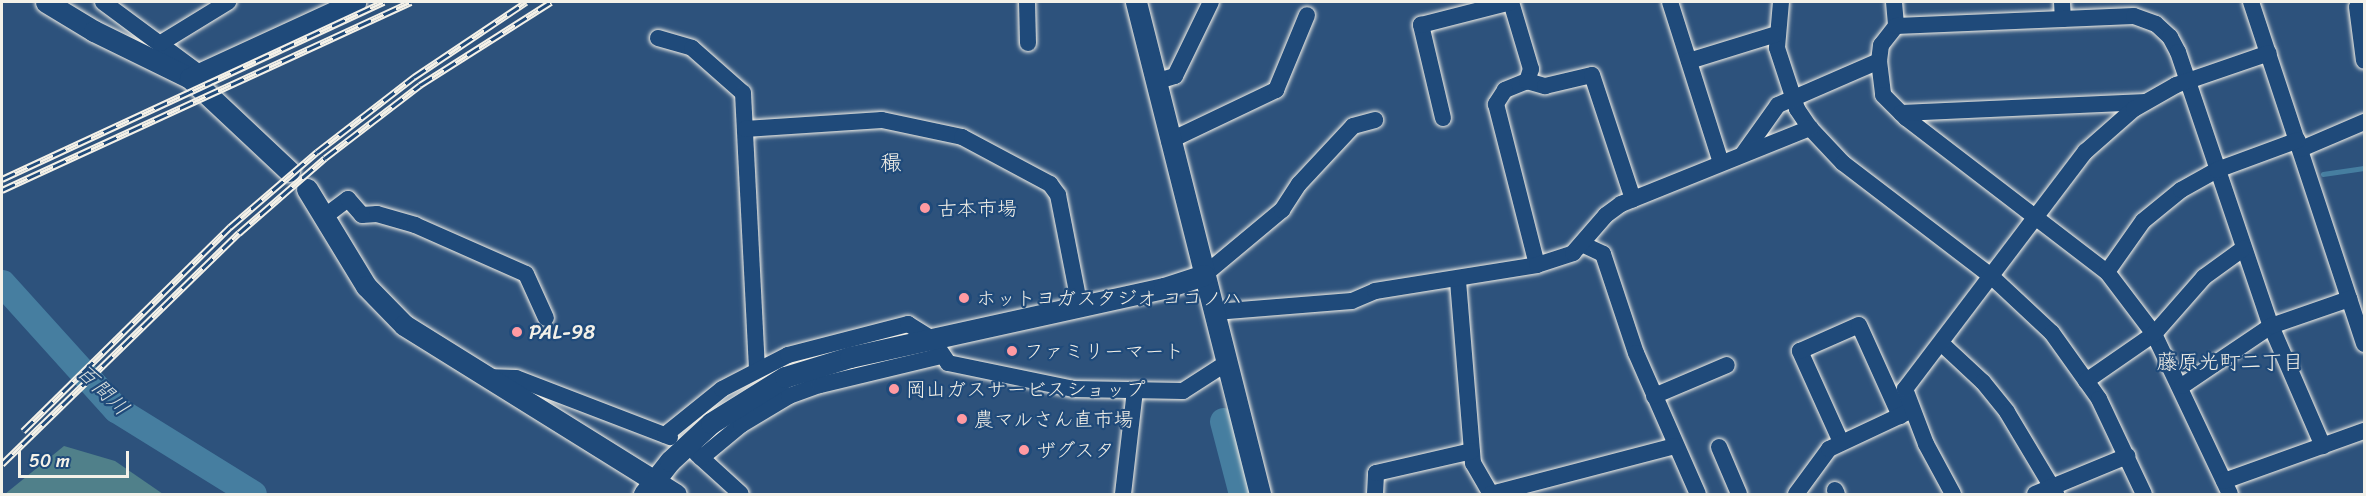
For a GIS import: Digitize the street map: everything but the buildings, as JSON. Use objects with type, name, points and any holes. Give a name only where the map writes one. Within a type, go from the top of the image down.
[{"type":"street","points":[[45,2],[93,31],[194,76],[355,2]]},
{"type":"street","points":[[104,2],[161,42],[289,171]]},
{"type":"street","points":[[161,42],[228,2]]},
{"type":"street","points":[[1027,2],[1028,43]]},
{"type":"street","points":[[1136,2],[1169,141],[1228,362],[1260,495]]},
{"type":"street","points":[[1155,82],[1175,76],[1211,2]]},
{"type":"street","points":[[1443,118],[1421,25],[1511,2],[1531,69],[1527,81]]},
{"type":"street","points":[[1670,2],[1722,163]]},
{"type":"street","points":[[1781,2],[1777,48],[1793,99],[1810,128],[1843,163],[1991,276],[2052,333],[2086,381],[2127,456],[2144,495]]},
{"type":"street","points":[[1894,2],[1896,26],[1881,45],[1879,61],[1883,95],[1901,113],[2036,214],[2107,272],[2154,334],[2182,386],[2227,488],[2323,446],[2364,431]]},
{"type":"street","points":[[2062,2],[2063,19]]},
{"type":"street","points":[[2255,3],[2269,53],[2364,344]]},
{"type":"street","points":[[2358,5],[2364,61]]},
{"type":"street","points":[[1169,141],[1276,90],[1307,15]]},
{"type":"street","points":[[1896,26],[2134,16],[2156,24],[2178,52],[2271,326],[2323,446]]},
{"type":"street","points":[[1689,61],[1777,34]]},
{"type":"street","points":[[658,38],[692,48],[743,93],[757,369]]},
{"type":"street","points":[[1906,413],[1905,389],[2085,152],[2146,102],[2187,82],[2269,53]]},
{"type":"street","points":[[1742,155],[1778,105],[1879,61]]},
{"type":"street","points":[[1537,265],[1496,104],[1505,90],[1527,81],[1545,86],[1592,75],[1633,199]]},
{"type":"street","points":[[1901,113],[2146,102]]},
{"type":"street","points":[[745,129],[882,120],[962,136],[1050,184],[1058,195],[1080,307]]},
{"type":"street","points":[[741,495],[699,456],[741,425],[789,396],[937,347],[1204,275],[1281,210],[1299,184],[1353,126],[1376,120]]},
{"type":"street","points":[[2107,272],[2143,221],[2181,190],[2217,170],[2364,122]]},
{"type":"street","points":[[1215,312],[1352,301],[1375,291],[1458,281],[1537,265],[1573,254],[1584,245],[1606,215],[1633,199],[1810,128]]},
{"type":"street","points":[[307,189],[350,263],[383,305],[426,340],[649,488],[676,495]]},
{"type":"street","points":[[324,217],[348,199],[362,215],[376,214],[415,225],[526,274],[546,318]]},
{"type":"street","points":[[1584,245],[1603,254],[1654,396],[1698,495]]},
{"type":"street","points":[[2086,381],[2154,334],[2204,277],[2244,248]]},
{"type":"street","points":[[1458,281],[1473,463],[1491,495],[1676,446]]},
{"type":"street","points":[[2182,386],[2271,326],[2349,299]]},
{"type":"street","points":[[484,377],[516,378],[667,436],[722,389],[757,369],[825,343],[908,324],[937,347],[948,363],[1074,389],[1183,391],[1228,362]]},
{"type":"street","points":[[1841,442],[1800,351],[1859,325],[1953,495]]},
{"type":"street","points":[[1941,343],[1983,382],[2007,412],[2054,491]]},
{"type":"street","points":[[649,488],[670,461],[711,423],[785,377],[850,357],[937,347]]},
{"type":"street","points":[[1654,396],[1727,365]]},
{"type":"street","points":[[1123,495],[1135,390]]},
{"type":"street","points":[[1796,495],[1829,449],[1906,413]]},
{"type":"street","points":[[1719,447],[1738,495]]},
{"type":"street","points":[[1375,495],[1376,473],[1472,451]]},
{"type":"street","points":[[2035,495],[2054,491],[2127,456]]},
{"type":"green space","points":[[64,446],[115,461],[163,494],[5,494]]},
{"type":"waterway","points":[[2323,174],[2364,168]]},
{"type":"waterway","name":"百間川","points":[[2,283],[116,409],[253,494]]},
{"type":"waterway","points":[[1223,421],[1242,494]]},
{"type":"railway","points":[[2,179],[384,2]]},
{"type":"railway","points":[[2,190],[411,2]]},
{"type":"railway","points":[[23,431],[230,227],[317,152],[414,77],[526,2]]},
{"type":"railway","points":[[2,464],[239,233],[325,158],[420,85],[551,2]]},
{"type":"place","name":"古本市場","points":[[925,208]]},
{"type":"place","name":"ホットヨガスタジオ ココノハ","points":[[964,298]]},
{"type":"place","name":"PAL-98","points":[[517,332]]},
{"type":"place","name":"ファミリーマート","points":[[1012,351]]},
{"type":"place","name":"岡山ガスサービスショップ","points":[[894,389]]},
{"type":"place","name":"農マルさん直市場","points":[[962,419]]},
{"type":"place","name":"ザグスタ","points":[[1024,450]]},
{"type":"district","name":"穝","points":[[891,163]]},
{"type":"district","name":"藤原光町二丁目","points":[[2230,362]]}]
